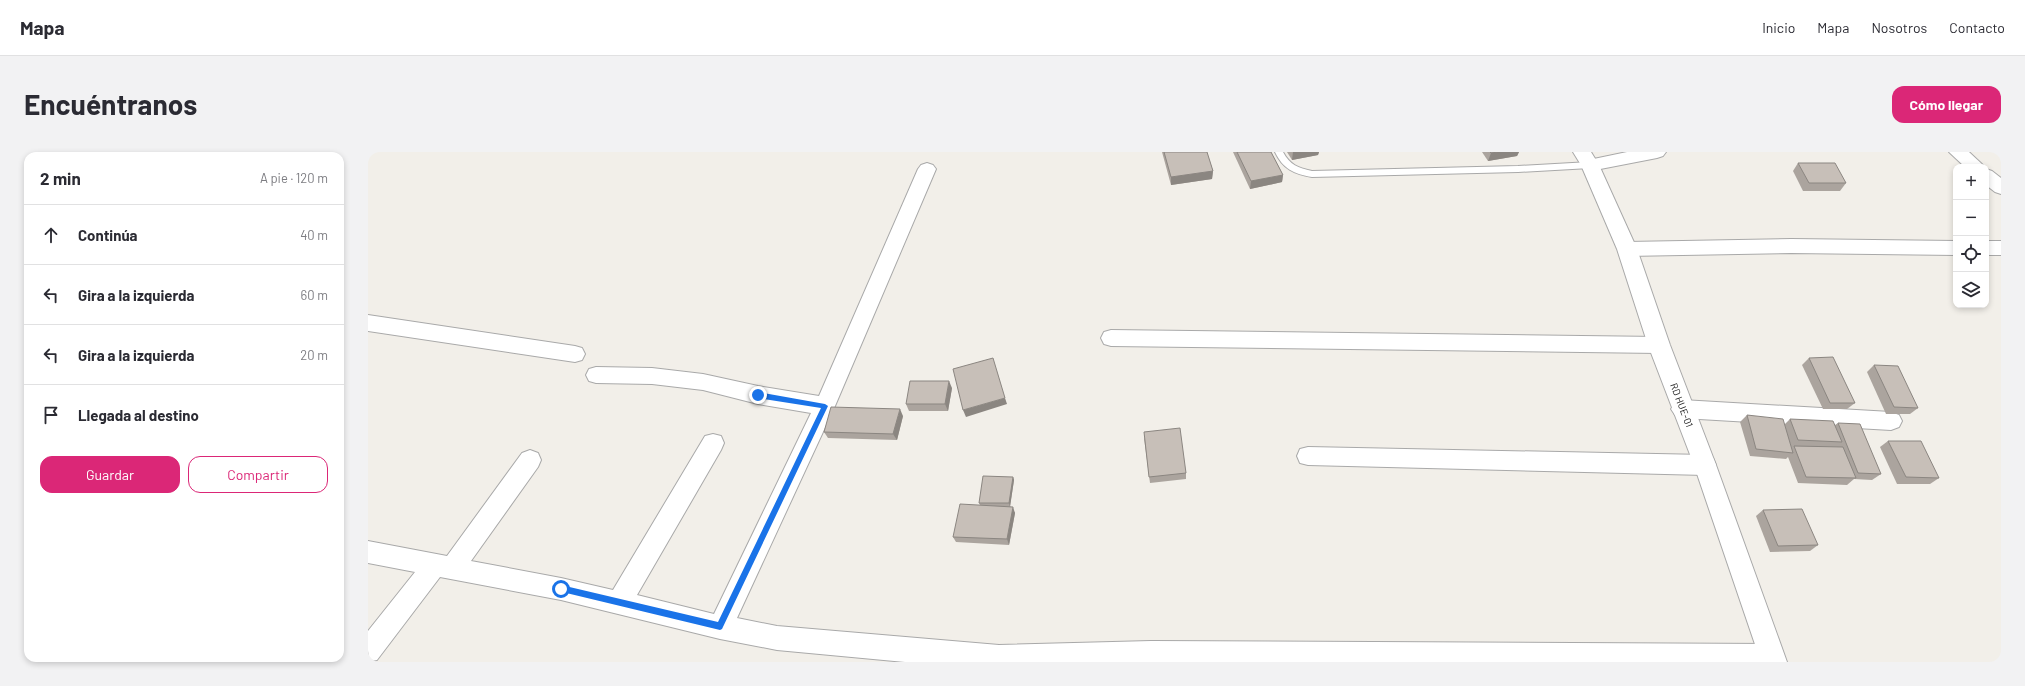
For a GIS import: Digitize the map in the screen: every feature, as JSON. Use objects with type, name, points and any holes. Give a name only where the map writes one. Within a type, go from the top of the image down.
[{"type":"street","points":[[1586,158],[1657,152]]},
{"type":"street","points":[[1958,152],[1972,164]]},
{"type":"street","name":"RD HUE-01","points":[[1586,158],[1627,249],[1659,345],[1682,409],[1705,465],[1773,659]]},
{"type":"street","points":[[720,627],[825,406],[927,169]]},
{"type":"street","points":[[1989,178],[2001,188]]},
{"type":"street","points":[[1627,249],[1791,246],[1953,248]]},
{"type":"street","points":[[1989,248],[2001,248]]},
{"type":"street","points":[[368,323],[575,354]]},
{"type":"street","points":[[1111,338],[1659,345]]},
{"type":"street","points":[[596,374],[652,376],[703,382],[758,395],[825,406]]},
{"type":"street","points":[[1682,409],[1891,421]]},
{"type":"street","points":[[619,603],[713,443]]},
{"type":"street","points":[[1308,456],[1705,465]]},
{"type":"street","points":[[368,651],[443,566],[530,460]]},
{"type":"street","points":[[368,552],[561,589],[720,627],[777,638],[998,660],[1150,653],[1338,658],[1773,659]]},
{"type":"lane","points":[[1279,152],[1285,164],[1297,171],[1312,174],[1586,158]]},
{"type":"building","points":[[1164,152],[1207,152],[1213,171],[1171,177]]},
{"type":"building","points":[[1237,152],[1271,152],[1283,175],[1251,181]]},
{"type":"building","points":[[1798,163],[1835,163],[1846,183],[1809,183]]},
{"type":"building","points":[[1833,357],[1855,403],[1830,403],[1809,358]]},
{"type":"building","points":[[993,358],[1005,398],[963,410],[953,369]]},
{"type":"building","points":[[1874,365],[1898,366],[1918,408],[1894,407]]},
{"type":"building","points":[[910,381],[949,381],[945,404],[906,404]]},
{"type":"building","points":[[831,407],[900,409],[893,434],[824,432]]},
{"type":"building","points":[[1747,415],[1783,419],[1793,453],[1756,449]]},
{"type":"building","points":[[1790,419],[1833,421],[1842,442],[1798,440]]},
{"type":"building","points":[[1838,423],[1860,424],[1881,474],[1858,473]]},
{"type":"building","points":[[1180,428],[1186,473],[1149,477],[1144,432]]},
{"type":"building","points":[[1888,441],[1921,441],[1939,478],[1906,477]]},
{"type":"building","points":[[1794,446],[1843,447],[1856,478],[1806,477]]},
{"type":"building","points":[[983,476],[1013,477],[1009,503],[979,503]]},
{"type":"building","points":[[960,504],[1013,507],[1007,539],[953,537]]},
{"type":"building","points":[[1802,509],[1818,545],[1778,546],[1763,510]]},
{"type":"route","points":[[561,589],[720,627],[825,406],[758,395]]}]
